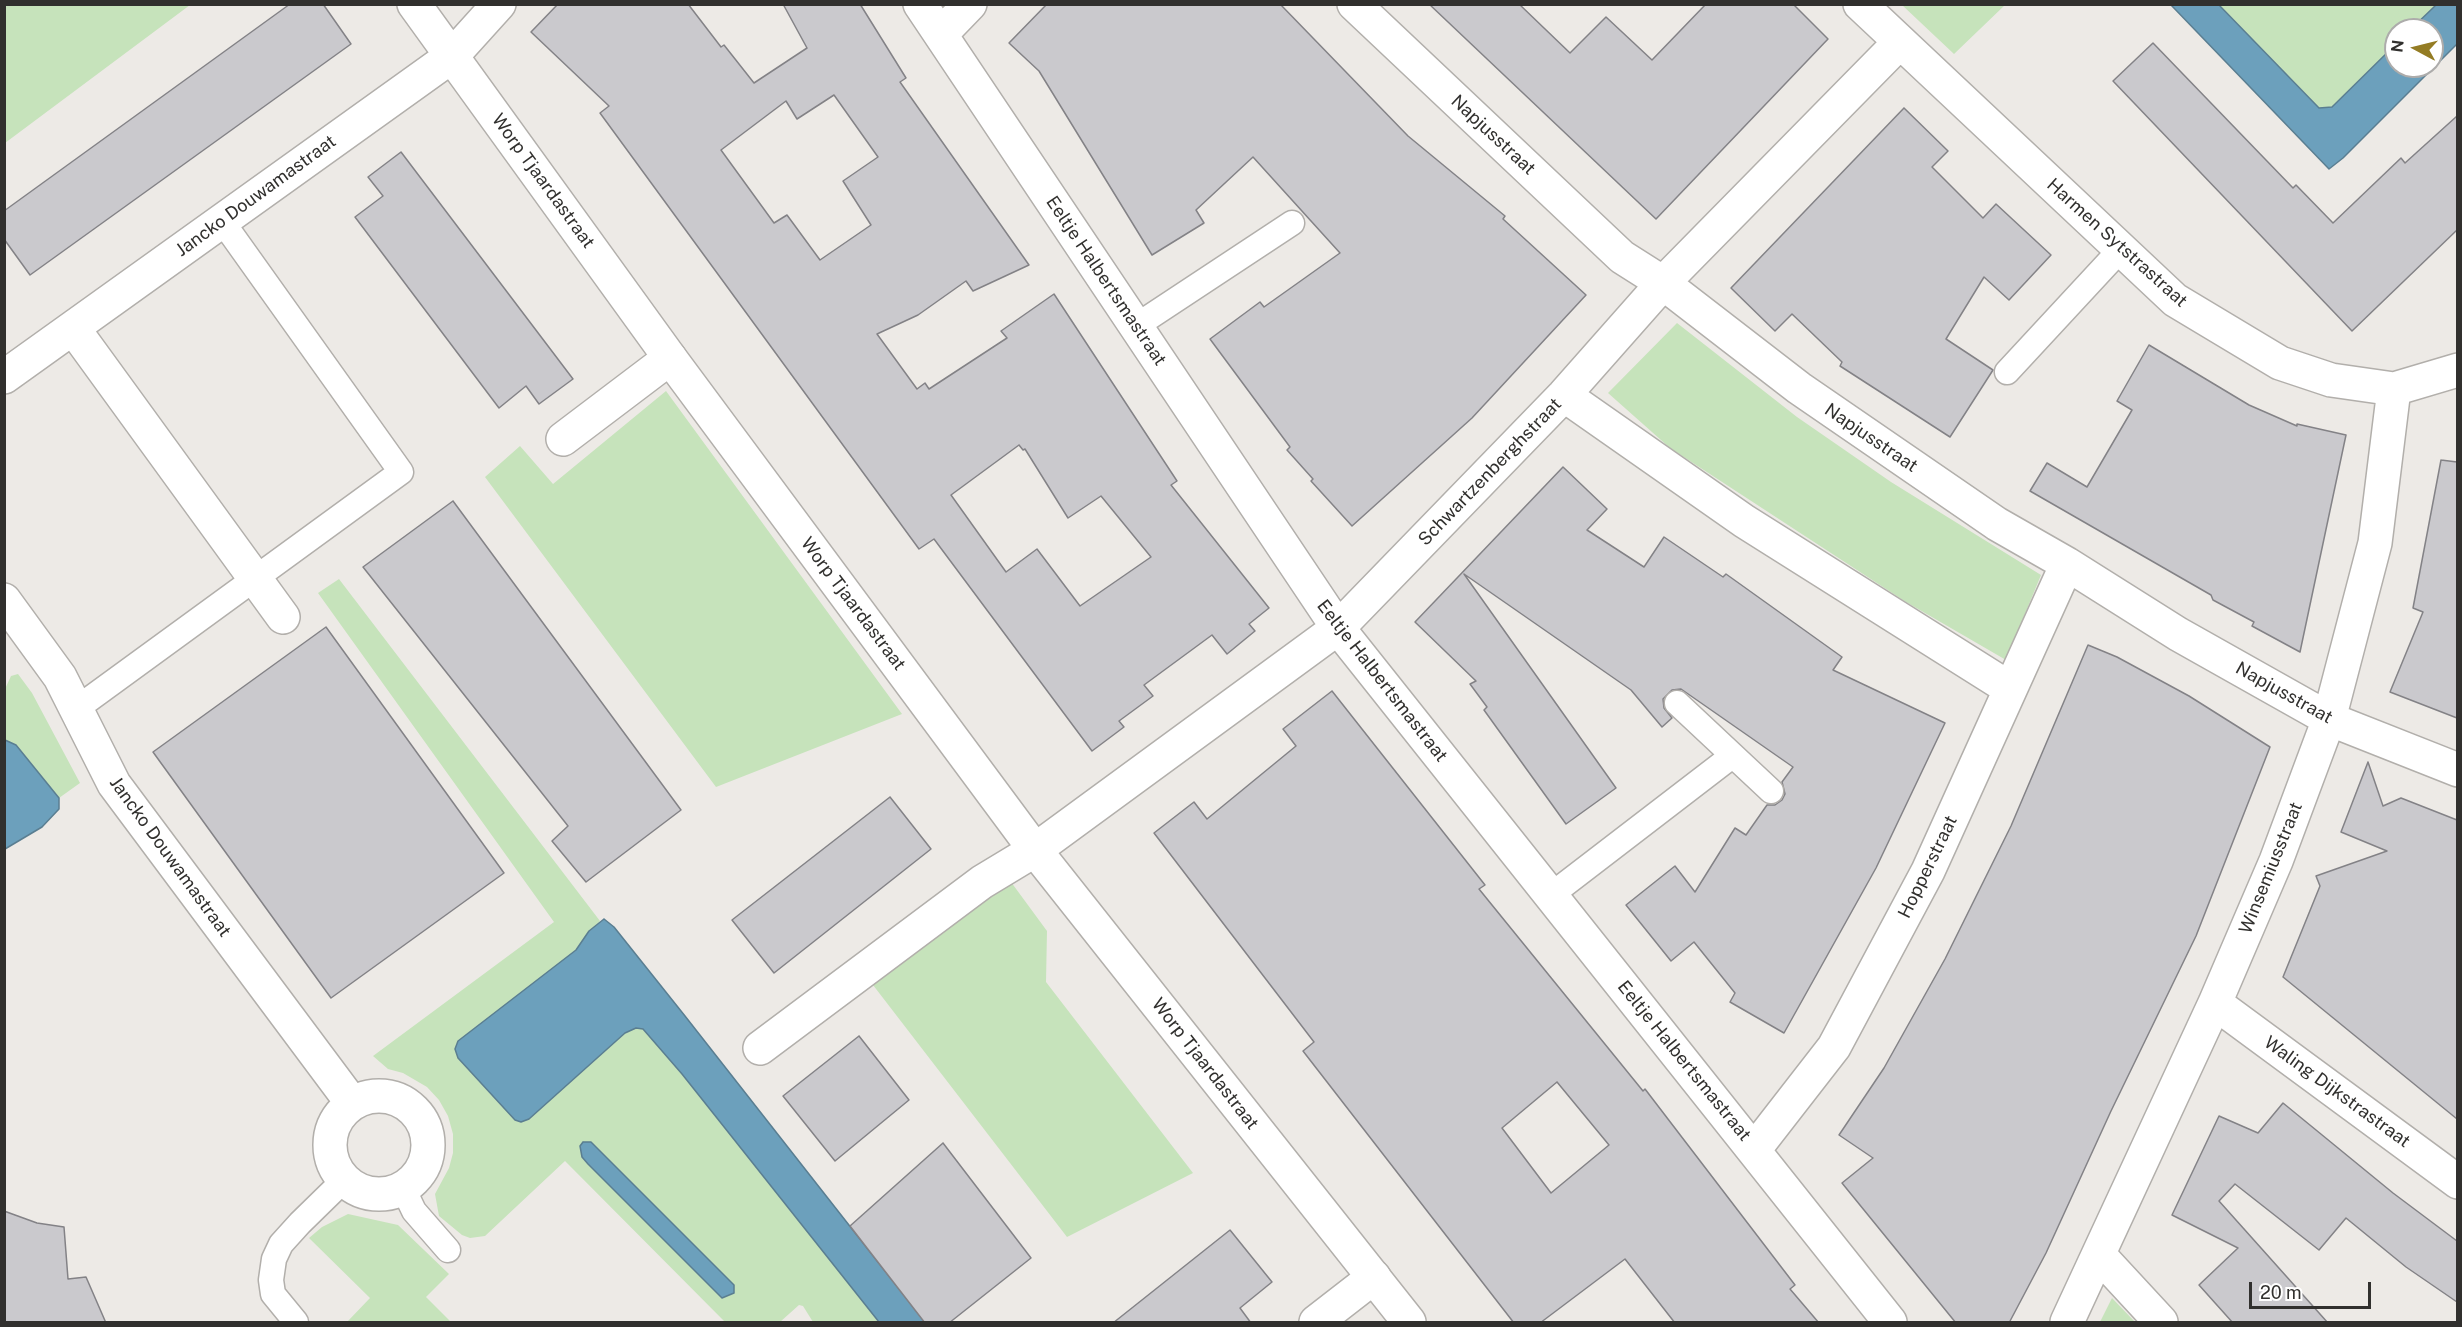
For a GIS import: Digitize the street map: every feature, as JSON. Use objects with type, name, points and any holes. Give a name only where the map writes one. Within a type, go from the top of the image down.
[{"type":"street","name":"Worp Tjaardastraat","points":[[414,4],[670,357],[1035,850],[1409,1323]]},
{"type":"street","name":"Jancko Douwamastraat","points":[[9,364],[73,328],[453,56],[499,4]]},
{"type":"street","name":"Eeltje Halbertsmastraat","points":[[920,4],[1338,628],[1890,1323]]},
{"type":"street","points":[[941,34],[970,4]]},
{"type":"street","name":"Napjusstraat","points":[[1354,4],[1622,257],[1663,283],[1799,388],[1997,524],[2067,564],[2178,634],[2329,719],[2457,770]]},
{"type":"street","name":"Harmen Sytstrastraat","points":[[1860,4],[2175,300],[2280,363],[2331,380],[2394,388],[2457,370]]},
{"type":"street","name":"Schwartzenberghstraat","points":[[1035,850],[1338,628],[1564,395],[1663,283],[1899,43]]},
{"type":"street","points":[[73,328],[283,617]]},
{"type":"street","points":[[563,439],[670,357]]},
{"type":"street","name":"Winsemiusstraat","points":[[2067,1323],[2216,1003],[2276,861],[2329,719],[2375,543],[2394,388]]},
{"type":"street","points":[[1564,395],[1744,521],[2009,688]]},
{"type":"street","name":"Hopperstraat","points":[[1754,1150],[1834,1047],[1929,870],[2009,688],[2067,564]]},
{"type":"street","name":"Jancko Douwamastraat","points":[[4,600],[60,677],[114,784],[352,1103]]},
{"type":"street","points":[[760,1048],[982,882],[1035,850]]},
{"type":"street","name":"Waling Dijkstrastraat","points":[[2216,1003],[2457,1182]]},
{"type":"street","points":[[386,1095],[410,1105],[422,1119],[428,1135],[428,1153],[422,1169],[403,1188],[388,1193],[372,1194],[357,1189],[344,1180],[334,1165],[330,1140],[334,1123],[352,1103],[368,1096],[386,1095]]},
{"type":"street","points":[[2099,1255],[2161,1323]]},
{"type":"street","points":[[1316,1323],[1374,1277]]},
{"type":"lane","points":[[76,709],[401,472],[222,221]]},
{"type":"lane","points":[[1136,326],[1292,223]]},
{"type":"lane","points":[[2007,372],[2121,249]]},
{"type":"lane","points":[[1677,702],[1771,791]]},
{"type":"lane","points":[[1551,895],[1732,756]]},
{"type":"lane","points":[[296,1323],[273,1294],[271,1280],[274,1259],[281,1244],[344,1180]]},
{"type":"lane","points":[[403,1188],[414,1211],[448,1250]]},
{"type":"green space","points":[[5,4],[190,4],[190,5],[5,143]]},
{"type":"green space","points":[[1902,5],[2005,5],[1954,54]]},
{"type":"green space","points":[[2219,5],[2436,5],[2422,18],[2384,18],[2384,56],[2332,107],[2319,108]]},
{"type":"green space","points":[[1677,323],[1797,417],[1891,482],[2041,575],[2006,660],[1906,602],[1670,448],[1608,393]]},
{"type":"green space","points":[[666,391],[902,714],[716,787],[485,477],[520,446],[553,484]]},
{"type":"green space","points":[[339,579],[600,921],[576,950],[458,1058],[515,1119],[529,1119],[625,1033],[636,1028],[643,1029],[682,1074],[879,1322],[813,1322],[803,1306],[799,1305],[780,1322],[725,1322],[565,1161],[485,1236],[470,1238],[462,1235],[439,1216],[435,1194],[449,1168],[453,1153],[453,1134],[448,1116],[439,1100],[427,1087],[403,1073],[388,1069],[373,1056],[554,922],[318,593]],"holes":[[[591,1142],[733,1285],[734,1293],[722,1298],[588,1164],[582,1157]]]},
{"type":"green space","points":[[18,674],[32,693],[80,783],[59,798],[16,745],[5,742],[5,689],[11,676]]},
{"type":"green space","points":[[1011,882],[1047,931],[1046,982],[1193,1173],[1067,1237],[873,985],[990,895]]},
{"type":"green space","points":[[348,1214],[398,1225],[449,1274],[426,1297],[451,1322],[347,1322],[370,1298],[309,1238],[322,1227]]},
{"type":"green space","points":[[2112,1298],[2135,1322],[2100,1322]]},
{"type":"water","points":[[2171,5],[2219,5],[2319,108],[2332,107],[2384,56],[2384,78],[2423,78],[2343,158],[2329,169]]},
{"type":"water","points":[[2436,5],[2457,5],[2457,44],[2444,57],[2444,18],[2422,18]]},
{"type":"water","points":[[5,740],[16,745],[59,798],[59,809],[42,827],[5,849]]},
{"type":"water","points":[[604,919],[614,927],[685,1016],[925,1322],[879,1322],[682,1074],[643,1029],[636,1028],[625,1033],[529,1119],[521,1122],[515,1120],[458,1058],[455,1049],[458,1041],[576,950],[589,931]]},
{"type":"water","points":[[583,1142],[591,1142],[734,1285],[734,1293],[722,1298],[588,1164],[582,1157],[580,1146]]},
{"type":"building","points":[[290,4],[323,4],[351,44],[30,275],[4,239],[4,211]]},
{"type":"building","points":[[558,4],[688,4],[721,47],[724,45],[754,83],[807,48],[783,4],[860,4],[906,78],[900,82],[1029,265],[973,291],[966,281],[918,315],[877,334],[917,389],[925,383],[929,389],[1007,338],[1001,331],[1054,294],[1177,481],[1171,485],[1269,608],[1249,624],[1255,631],[1227,654],[1212,635],[1144,685],[1153,696],[1119,721],[1124,727],[1092,751],[934,539],[919,549],[600,113],[609,106],[531,32]],"holes":[[[834,95],[878,157],[843,181],[871,225],[820,260],[787,215],[774,223],[721,150],[786,101],[797,119]],[[1019,445],[1023,450],[1025,449],[1068,518],[1101,496],[1151,557],[1080,606],[1037,549],[1006,572],[951,495]]]},
{"type":"building","points":[[1047,4],[1280,4],[1408,136],[1505,216],[1503,219],[1586,295],[1472,418],[1352,526],[1311,481],[1313,479],[1287,450],[1290,447],[1210,339],[1260,302],[1264,307],[1340,253],[1253,157],[1196,210],[1204,223],[1152,255],[1039,71],[1009,43]]},
{"type":"building","points":[[1429,4],[1519,4],[1570,53],[1606,17],[1652,60],[1706,4],[1793,4],[1828,39],[1656,219]]},
{"type":"building","points":[[2153,43],[2293,188],[2296,185],[2333,223],[2401,158],[2405,163],[2457,116],[2457,230],[2352,331],[2113,81]]},
{"type":"building","points":[[1904,108],[1948,151],[1932,167],[1983,218],[1996,204],[2051,255],[2009,300],[1984,277],[1946,339],[1993,370],[1950,437],[1840,366],[1842,362],[1792,314],[1775,331],[1731,288]]},
{"type":"building","points":[[401,152],[573,379],[539,404],[526,386],[499,408],[355,217],[383,196],[368,177]]},
{"type":"building","points":[[2149,345],[2249,405],[2297,426],[2297,424],[2346,435],[2300,652],[2252,626],[2254,622],[2213,600],[2211,595],[2030,491],[2047,463],[2087,487],[2132,410],[2117,401]]},
{"type":"building","points":[[2441,460],[2457,462],[2457,718],[2390,692],[2423,612],[2413,608]]},
{"type":"building","points":[[1563,467],[1607,509],[1587,530],[1644,567],[1664,537],[1723,577],[1726,574],[1842,657],[1833,670],[1945,723],[1876,868],[1784,1033],[1730,1002],[1735,993],[1694,942],[1671,961],[1626,905],[1675,866],[1695,892],[1735,828],[1746,835],[1767,805],[1775,805],[1782,800],[1785,794],[1782,782],[1793,767],[1681,689],[1672,690],[1663,699],[1664,708],[1672,718],[1662,727],[1631,690],[1464,574],[1616,788],[1566,824],[1484,710],[1487,707],[1470,684],[1476,681],[1415,622]]},
{"type":"building","points":[[453,501],[681,810],[586,882],[552,841],[568,826],[363,567]]},
{"type":"building","points":[[326,627],[504,873],[331,998],[153,752]]},
{"type":"building","points":[[2088,645],[2117,657],[2189,696],[2270,747],[2196,936],[2111,1111],[2046,1253],[2009,1323],[1956,1323],[1842,1183],[1873,1158],[1839,1135],[1884,1068],[1945,959],[2011,826]]},
{"type":"building","points":[[1332,691],[1485,885],[1479,889],[1643,1091],[1645,1089],[1795,1285],[1790,1289],[1819,1323],[1675,1323],[1625,1259],[1540,1323],[1514,1323],[1303,1051],[1314,1042],[1154,833],[1194,802],[1207,819],[1296,746],[1283,729]],"holes":[[[1557,1082],[1609,1145],[1551,1193],[1502,1128]]]},
{"type":"building","points":[[2368,762],[2383,806],[2401,798],[2457,820],[2457,1119],[2283,977],[2320,886],[2316,876],[2387,851],[2341,832]]},
{"type":"building","points":[[890,797],[931,849],[774,973],[732,920]]},
{"type":"building","points":[[859,1036],[909,1100],[835,1161],[783,1096]]},
{"type":"building","points":[[2283,1103],[2393,1193],[2457,1241],[2457,1302],[2406,1267],[2346,1218],[2319,1250],[2235,1184],[2219,1201],[2328,1323],[2233,1323],[2199,1285],[2238,1248],[2172,1215],[2219,1116],[2258,1133]]},
{"type":"building","points":[[943,1143],[1031,1258],[949,1323],[925,1323],[850,1226]]},
{"type":"building","points":[[4,1211],[37,1223],[64,1227],[68,1279],[86,1277],[106,1323],[4,1323]]},
{"type":"building","points":[[1230,1230],[1272,1282],[1240,1308],[1251,1323],[1113,1323]]}]
